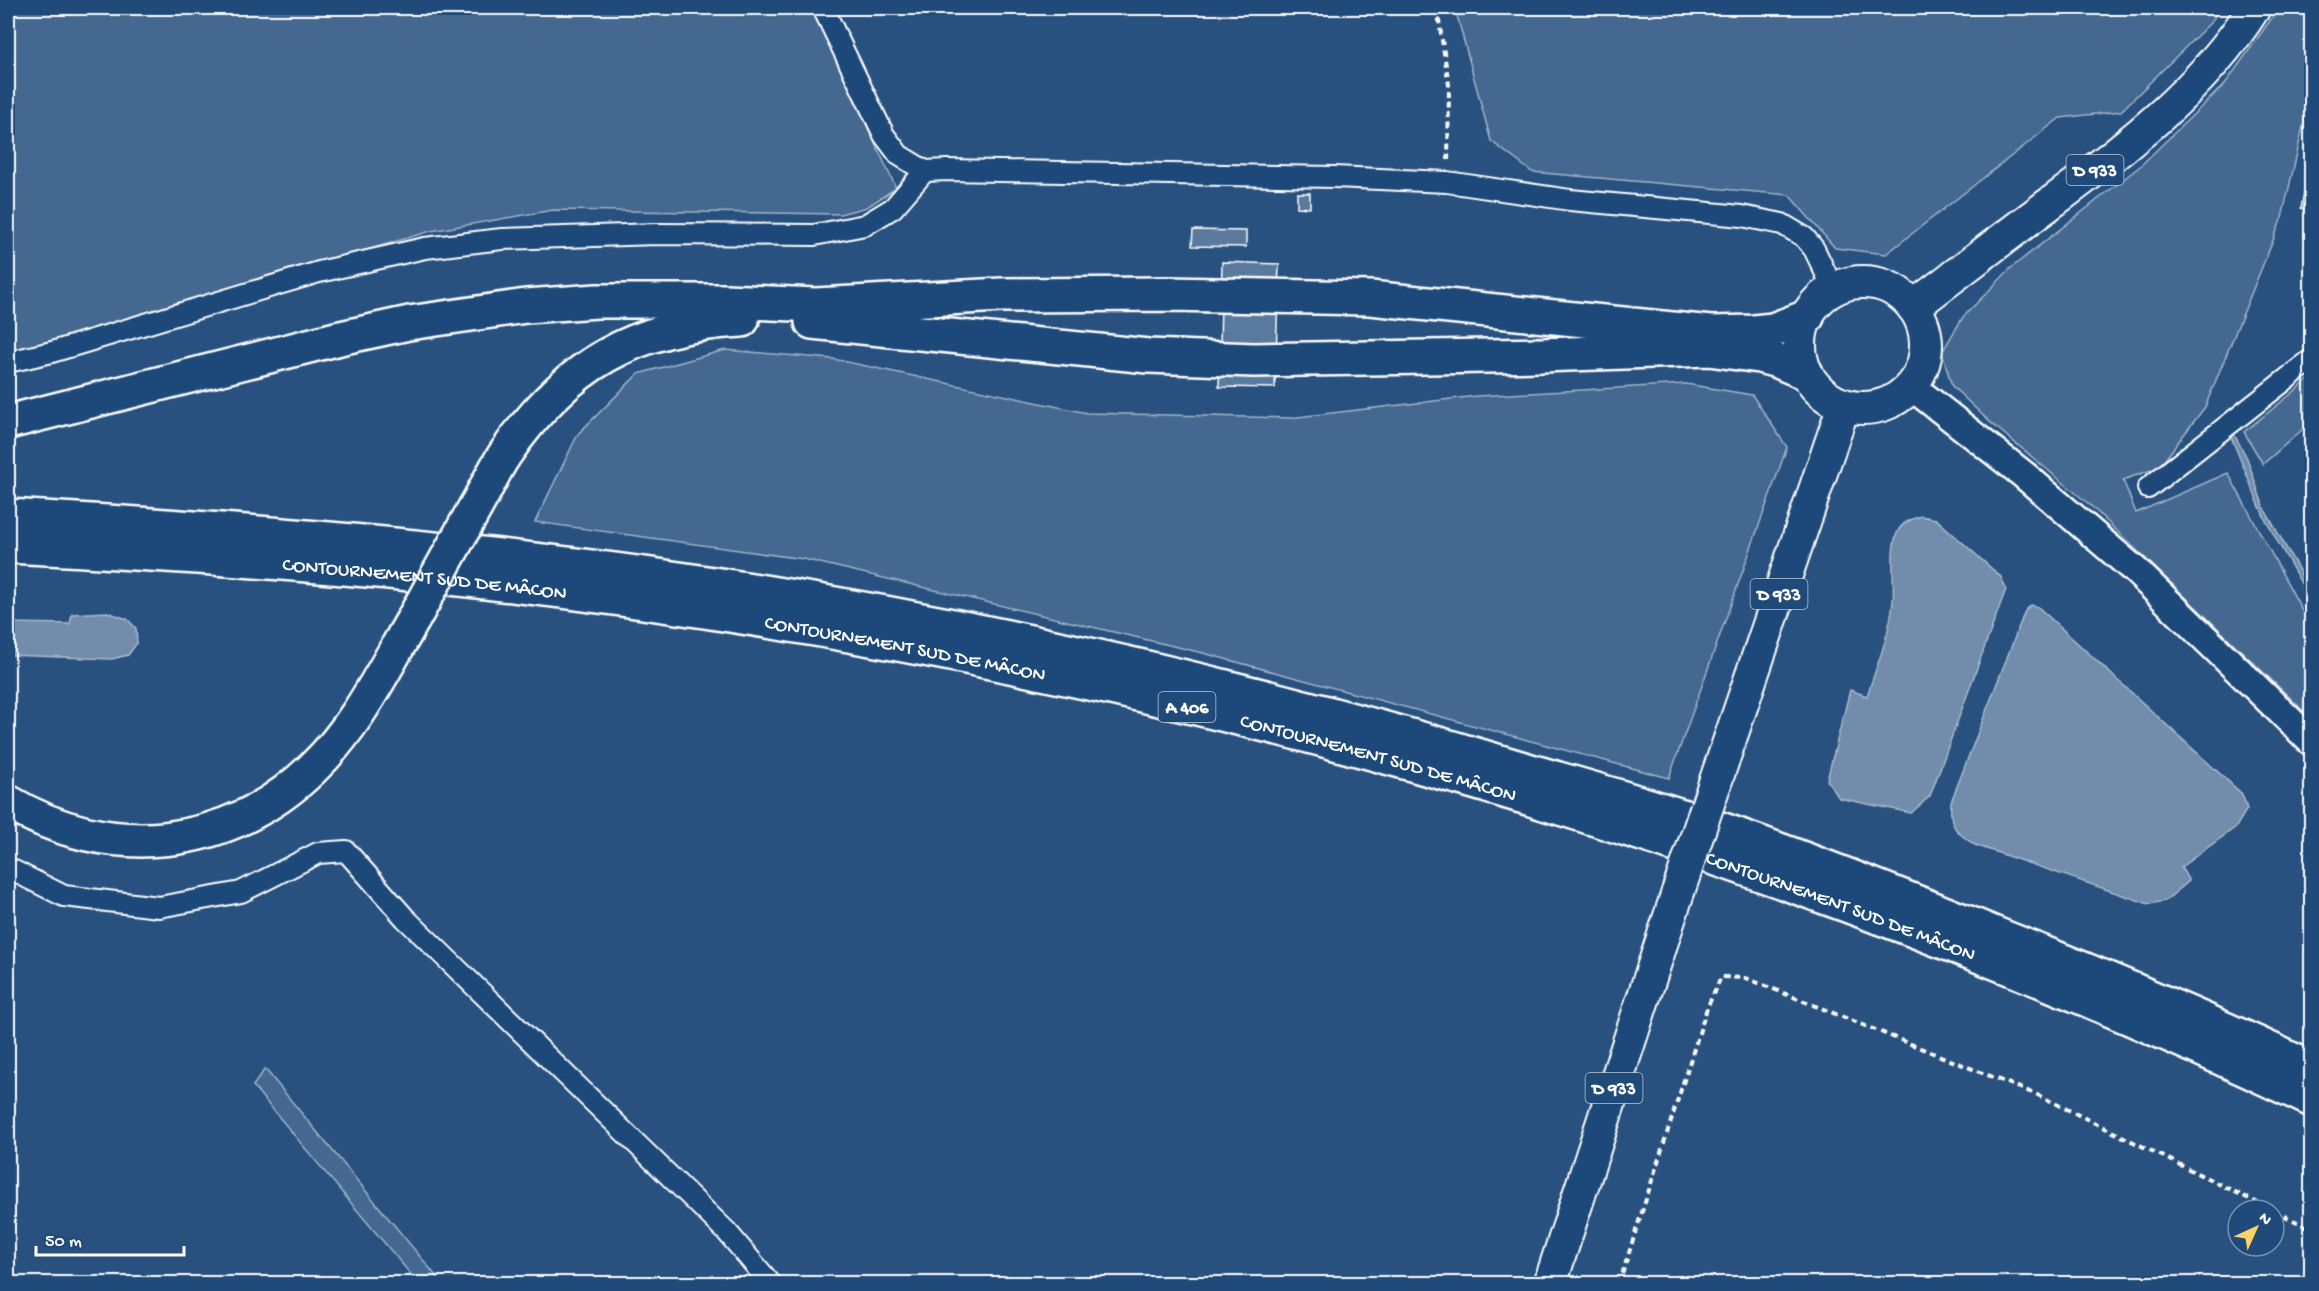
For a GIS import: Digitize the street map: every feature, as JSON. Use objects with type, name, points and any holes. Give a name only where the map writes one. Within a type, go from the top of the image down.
[{"type":"highway","points":[[8,422],[340,338],[409,323],[491,310],[597,301],[725,301],[816,305],[1013,295],[1168,294],[1370,298],[1711,333],[1773,330],[1807,317]]},
{"type":"highway","points":[[8,802],[57,826],[90,835],[125,840],[159,840],[208,831],[240,819],[276,800],[314,768],[364,704],[504,455],[528,423],[545,403],[594,361],[625,345],[659,332],[719,321],[802,321],[1148,356],[1254,360],[1541,355],[1683,348],[1759,356],[1806,373]]},
{"type":"highway","name":"CONTOURNEMENT SUD DE MÂCON","points":[[8,516],[329,537],[653,575],[881,613],[1160,671],[1274,698],[1418,737],[1708,825],[1928,907],[2069,963],[2312,1069]]},
{"type":"highway","name":"CONTOURNEMENT SUD DE MÂCON","points":[[8,546],[335,566],[621,599],[791,625],[980,660],[1168,702],[1427,769],[1695,851],[1901,926],[2044,982],[2185,1042],[2312,1100]]},
{"type":"main road","name":"D 933","points":[[1913,307],[2111,158],[2153,122],[2193,84],[2254,8]]},
{"type":"main road","points":[[1848,284],[1876,284],[1890,289],[1913,307],[1921,322],[1925,347],[1920,371],[1911,386],[1898,398],[1881,406],[1863,408],[1844,405],[1829,399],[1806,373],[1802,362],[1800,339],[1807,317],[1823,297],[1834,290],[1848,284]]},
{"type":"main road","points":[[1911,386],[2024,475],[2136,572],[2312,742]]},
{"type":"main road","name":"D 933","points":[[1550,1284],[1678,892],[1844,405]]},
{"type":"street","points":[[823,8],[884,135],[899,155],[925,171],[1323,177],[1448,182],[1570,200],[1767,220],[1789,228],[1804,237],[1814,249],[1834,290]]},
{"type":"street","points":[[8,362],[52,352],[319,272],[425,248],[502,239],[657,234],[814,235],[865,225],[893,208],[925,171]]},
{"type":"street","points":[[2148,488],[2312,358]]},
{"type":"street","points":[[8,868],[64,896],[159,907],[241,892],[318,853],[346,851],[405,918],[727,1232],[771,1284]]},
{"type":"path","points":[[1437,8],[1449,85],[1448,182]]},
{"type":"path","points":[[1619,1284],[1707,1008],[1721,977],[1746,978],[2040,1096],[2248,1198]]},
{"type":"path","points":[[2286,1216],[2312,1229]]},
{"type":"shaded area","points":[[8,8],[812,8],[896,188],[867,207],[840,214],[553,210],[431,231],[54,342],[8,353]]},
{"type":"shaded area","points":[[1455,8],[2221,8],[2210,23],[2121,111],[2060,118],[1886,254],[1835,248],[1789,195],[1532,172],[1491,141]]},
{"type":"shaded area","points":[[2279,8],[2312,8],[2311,92],[2282,218],[2205,407],[2159,467],[2123,480],[2136,513],[2228,473],[2311,627],[2311,718],[2089,504],[1991,423],[1952,386],[1942,352],[1963,317],[2011,268],[2139,167],[2225,84]]},
{"type":"shaded area","points":[[725,350],[833,359],[1087,413],[1289,418],[1477,396],[1686,384],[1752,395],[1787,447],[1669,778],[1203,653],[803,559],[535,522],[578,434],[638,374]]},
{"type":"shaded area","points":[[2311,378],[2311,422],[2263,464],[2244,432]]},
{"type":"shaded area","points":[[2234,434],[2247,458],[2264,508],[2311,592],[2311,601],[2265,519],[2231,437]]},
{"type":"shaded area","points":[[1921,516],[1936,519],[2001,577],[2006,589],[1930,796],[1911,813],[1839,798],[1827,780],[1850,690],[1867,696],[1886,637],[1893,601],[1895,538],[1902,525]]},
{"type":"shaded area","points":[[2031,605],[2038,607],[2242,794],[2247,809],[2236,827],[2181,867],[2189,881],[2165,901],[2149,904],[1975,845],[1958,832],[1952,823],[1951,802],[2025,611]]},
{"type":"shaded area","points":[[107,612],[127,619],[136,628],[137,643],[128,655],[112,659],[8,655],[8,623],[70,624],[72,614]]},
{"type":"shaded area","points":[[265,1069],[442,1283],[418,1283],[253,1086]]},
{"type":"building","points":[[2309,169],[2312,169],[2312,211],[2301,208]]},
{"type":"building","points":[[1297,193],[1310,193],[1310,208],[1297,207]]},
{"type":"building","points":[[1193,230],[1246,231],[1246,247],[1192,246]]},
{"type":"building","points":[[1222,262],[1279,264],[1275,388],[1219,387]]}]
